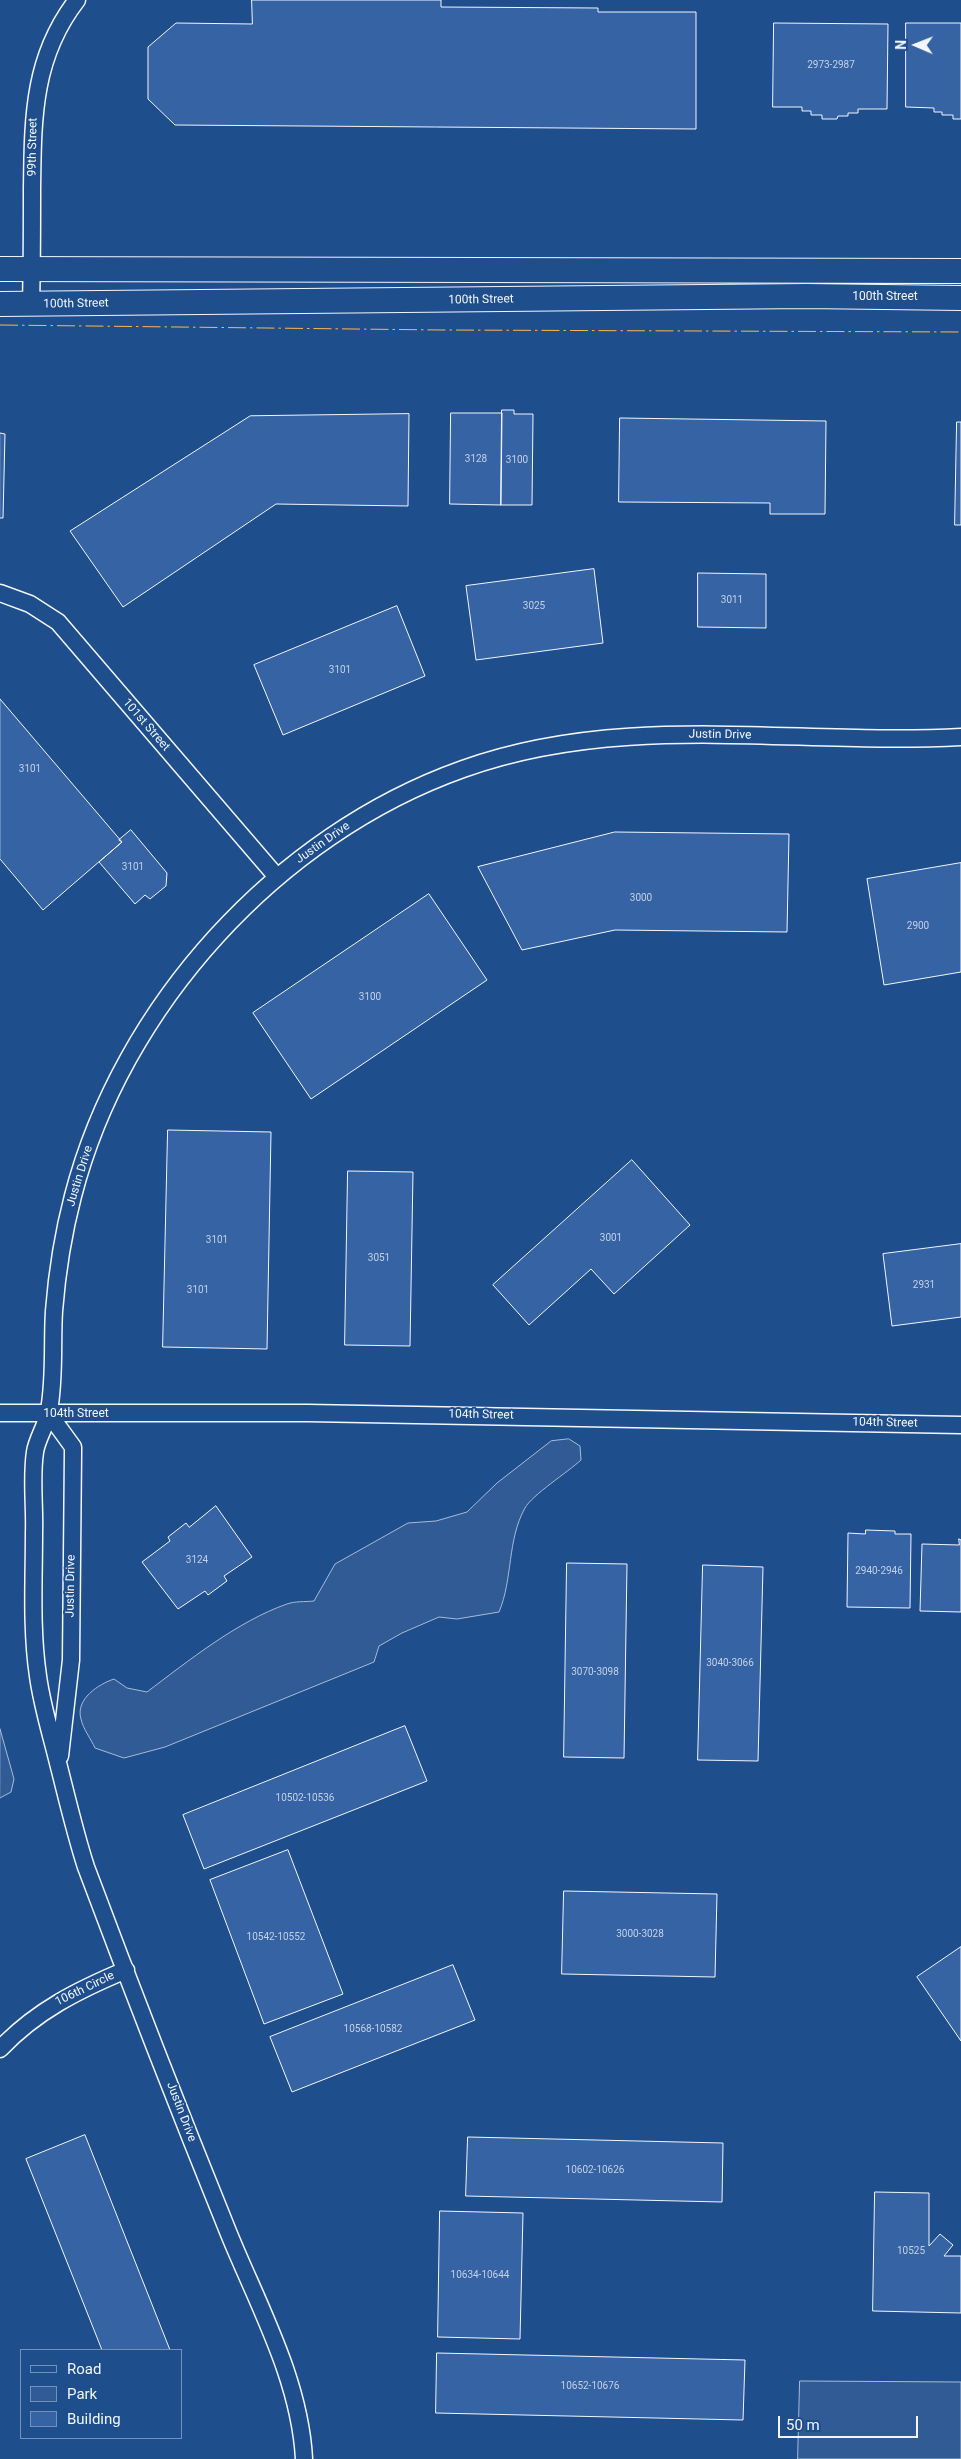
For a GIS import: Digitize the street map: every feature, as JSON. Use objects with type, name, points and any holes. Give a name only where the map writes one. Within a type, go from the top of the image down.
[{"type":"main road","points":[[0,269],[961,271]]},
{"type":"main road","name":"100th Street","points":[[0,304],[787,296],[961,298]]},
{"type":"street","name":"99th Street","points":[[31,304],[35,101],[50,47],[67,14],[77,0]]},
{"type":"street","name":"101st Street","points":[[0,593],[30,604],[58,622],[277,877]]},
{"type":"street","name":"Justin Drive","points":[[304,2459],[295,2404],[279,2353],[229,2233],[86,1867],[70,1816],[59,1765],[47,1723],[38,1674],[34,1630],[35,1449],[49,1414],[54,1312],[61,1252],[73,1194],[93,1134],[128,1061],[161,1005],[201,953],[245,905],[295,862],[348,824],[405,793],[462,769],[522,751],[582,740],[644,734],[961,737]]},
{"type":"street","name":"104th Street","points":[[0,1413],[308,1413],[961,1425]]},
{"type":"street","name":"Justin Drive","points":[[49,1414],[72,1447],[73,1452],[71,1660],[59,1765]]},
{"type":"street","name":"106th Circle","points":[[0,2049],[16,2032],[42,2011],[71,1994],[126,1970]]},
{"type":"green space","points":[[569,1439],[580,1446],[581,1460],[542,1490],[525,1508],[515,1533],[506,1586],[499,1612],[457,1619],[439,1617],[402,1633],[379,1646],[374,1662],[165,1747],[124,1758],[95,1748],[83,1726],[80,1712],[85,1699],[95,1689],[114,1679],[127,1688],[147,1692],[214,1643],[250,1621],[290,1603],[314,1601],[335,1564],[408,1523],[436,1521],[467,1512],[497,1483],[551,1441]]},
{"type":"green space","points":[[0,1729],[14,1779],[11,1792],[0,1798]]},
{"type":"green space","points":[[800,2381],[961,2382],[961,2459],[798,2459]]},
{"type":"building","points":[[252,0],[441,0],[441,7],[598,8],[598,12],[696,12],[696,129],[175,125],[148,99],[148,47],[176,23],[252,24]]},
{"type":"building","points":[[774,23],[888,24],[887,109],[858,109],[858,113],[848,113],[848,116],[838,116],[837,119],[822,119],[822,115],[811,115],[811,111],[802,111],[802,107],[773,107]]},
{"type":"building","points":[[906,23],[961,23],[961,119],[953,119],[953,115],[942,115],[942,112],[934,112],[934,108],[906,107]]},
{"type":"building","points":[[502,410],[514,410],[514,414],[533,414],[532,505],[501,505]]},
{"type":"building","points":[[451,413],[502,413],[501,505],[450,504]]},
{"type":"building","points":[[409,414],[408,506],[276,504],[123,607],[70,531],[250,416]]},
{"type":"building","points":[[620,418],[826,421],[825,514],[770,514],[770,503],[619,502]]},
{"type":"building","points":[[957,422],[961,422],[961,525],[955,525]]},
{"type":"building","points":[[0,433],[5,434],[3,518],[0,518]]},
{"type":"building","points":[[594,569],[603,643],[476,660],[466,586]]},
{"type":"building","points":[[698,573],[766,574],[766,628],[698,627]]},
{"type":"building","points":[[397,606],[425,676],[283,735],[254,665]]},
{"type":"building","points":[[0,699],[122,842],[43,910],[0,859]]},
{"type":"building","points":[[131,830],[167,873],[166,886],[150,899],[145,895],[135,904],[99,862],[122,842],[119,840]]},
{"type":"building","points":[[615,832],[789,834],[787,932],[615,930],[522,950],[478,867]]},
{"type":"building","points":[[961,863],[961,972],[884,985],[867,879]]},
{"type":"building","points":[[429,894],[487,980],[311,1099],[253,1013]]},
{"type":"building","points":[[168,1130],[271,1132],[267,1349],[163,1347]]},
{"type":"building","points":[[632,1160],[690,1225],[614,1294],[591,1269],[529,1325],[493,1285]]},
{"type":"building","points":[[348,1171],[413,1172],[410,1346],[345,1345]]},
{"type":"building","points":[[961,1244],[961,1317],[892,1326],[883,1254]]},
{"type":"building","points":[[216,1506],[252,1557],[224,1576],[227,1581],[208,1595],[205,1591],[178,1609],[142,1562],[170,1541],[168,1537],[186,1523],[189,1527]]},
{"type":"building","points":[[866,1530],[895,1531],[895,1534],[911,1534],[910,1608],[847,1607],[848,1533],[865,1534]]},
{"type":"building","points":[[959,1539],[961,1540],[961,1612],[920,1611],[922,1544],[959,1545]]},
{"type":"building","points":[[567,1563],[627,1564],[624,1758],[564,1757]]},
{"type":"building","points":[[703,1565],[763,1567],[758,1761],[698,1760]]},
{"type":"building","points":[[405,1726],[427,1781],[204,1869],[183,1815]]},
{"type":"building","points":[[288,1850],[343,1994],[264,2024],[210,1880]]},
{"type":"building","points":[[564,1891],[717,1894],[715,1977],[562,1974]]},
{"type":"building","points":[[961,1947],[961,2041],[917,1977]]},
{"type":"building","points":[[453,1965],[475,2020],[292,2092],[270,2037]]},
{"type":"building","points":[[85,2135],[170,2349],[102,2349],[26,2159]]},
{"type":"building","points":[[468,2137],[723,2143],[722,2202],[466,2196]]},
{"type":"building","points":[[875,2192],[929,2193],[929,2246],[940,2234],[953,2245],[944,2256],[961,2256],[961,2313],[873,2311]]},
{"type":"building","points":[[440,2211],[523,2213],[520,2339],[438,2337]]},
{"type":"building","points":[[437,2353],[745,2360],[743,2420],[436,2413]]},
{"type":"power","points":[[0,325],[442,330],[961,332]]}]
